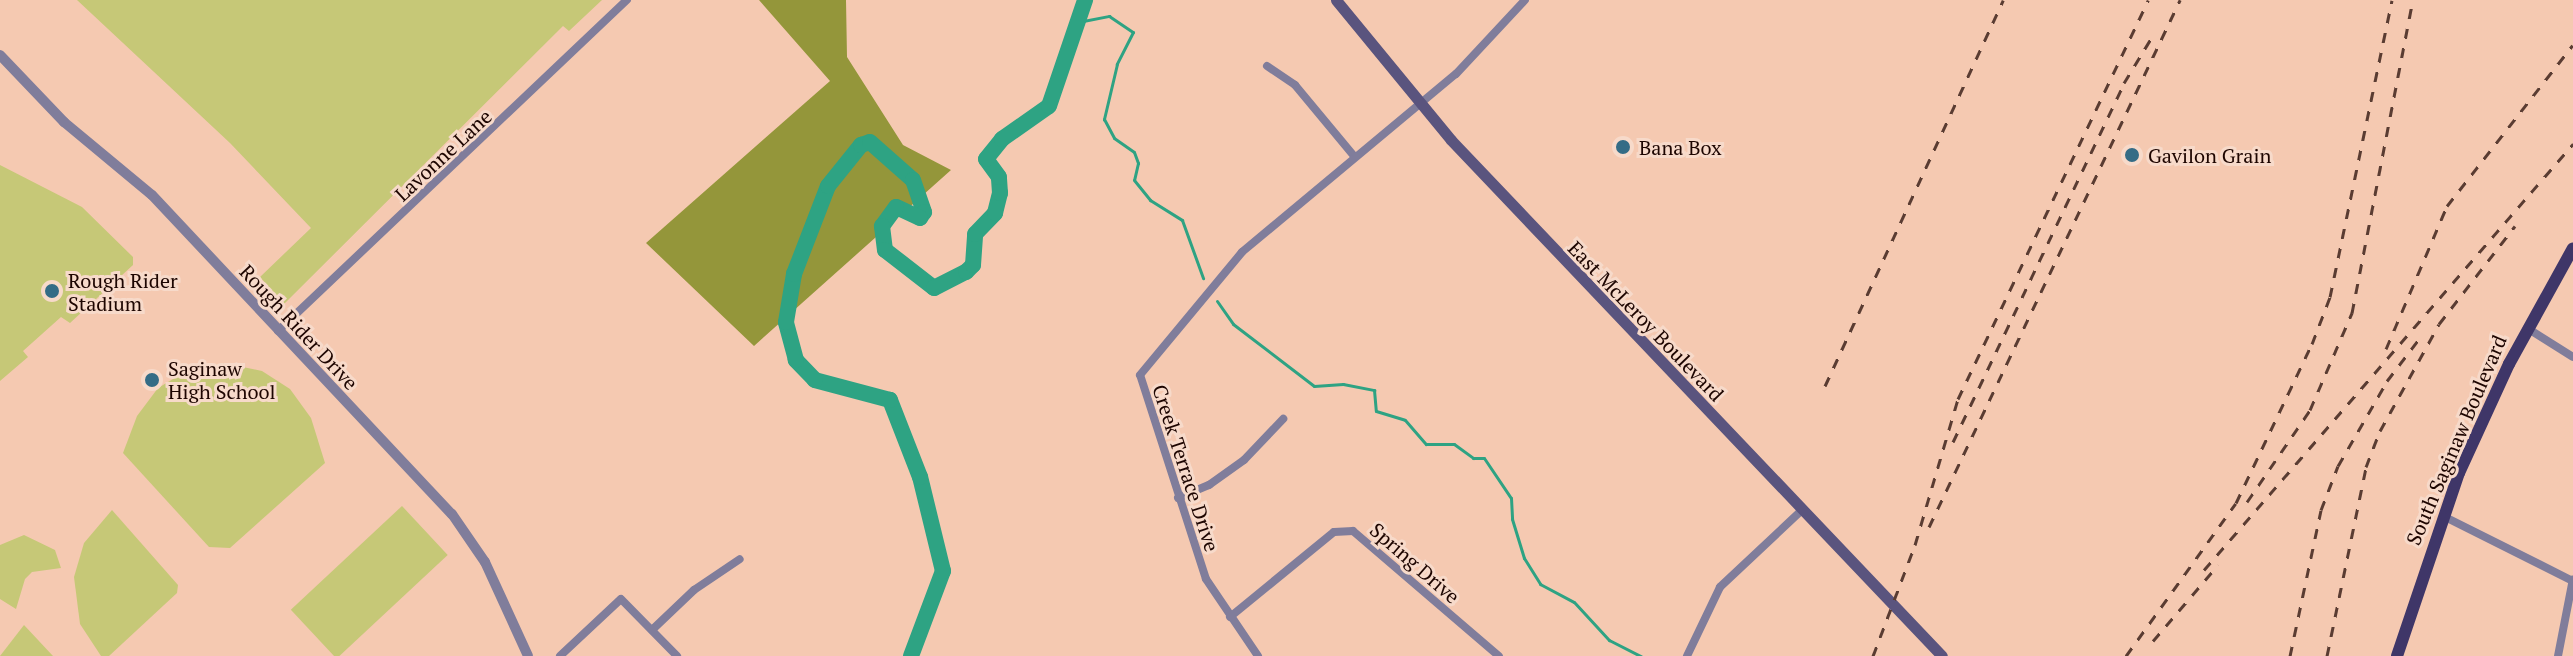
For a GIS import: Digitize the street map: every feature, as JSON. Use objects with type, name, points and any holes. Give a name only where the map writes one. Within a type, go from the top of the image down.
[{"type":"main road","name":"East McLeroy Boulevard","points":[[1336,0],[1417,103],[1942,656]]},
{"type":"main road","name":"South Saginaw Boulevard","points":[[2397,656],[2442,516],[2527,328],[2573,248]]},
{"type":"street","name":"Lavonne Lane","points":[[278,331],[627,0]]},
{"type":"street","name":"Creek Terrace Drive","points":[[1258,656],[1206,579],[1142,390],[1146,362],[1242,252],[1478,54],[1525,0]]},
{"type":"street","name":"Rough Rider Drive","points":[[0,55],[64,122],[152,195],[471,538],[528,656]]},
{"type":"street","points":[[1267,66],[1295,85],[1354,156]]},
{"type":"street","points":[[2527,328],[2573,357]]},
{"type":"street","points":[[1178,498],[1209,485],[1244,460],[1283,419]]},
{"type":"street","points":[[1687,656],[1720,587],[1802,510]]},
{"type":"street","points":[[2442,516],[2573,580],[2558,656]]},
{"type":"street","name":"Spring Drive","points":[[1230,617],[1334,532],[1353,531],[1499,656]]},
{"type":"street","points":[[652,630],[694,590],[740,559]]},
{"type":"street","points":[[560,656],[621,599],[677,656]]},
{"type":"green space","points":[[77,0],[602,0],[569,31],[563,26],[284,304],[260,277],[311,228],[230,143]]},
{"type":"green space","name":"Rough Rider Stadium","points":[[0,165],[82,207],[133,257],[133,265],[70,323],[61,317],[23,351],[28,357],[0,381]]},
{"type":"green space","points":[[224,363],[262,371],[290,389],[311,418],[325,463],[230,548],[209,547],[123,453],[137,416],[158,388],[188,370]]},
{"type":"green space","points":[[402,506],[448,555],[339,656],[334,656],[291,610]]},
{"type":"green space","points":[[112,510],[178,585],[177,593],[109,656],[101,656],[80,624],[74,577],[84,543]]},
{"type":"green space","points":[[24,535],[55,550],[61,568],[32,572],[25,579],[16,609],[0,599],[0,545]]},
{"type":"green space","points":[[24,625],[53,656],[0,656]]},
{"type":"shaded area","points":[[759,0],[846,0],[847,57],[903,145],[951,170],[754,346],[646,243],[830,81]]},
{"type":"waterway","points":[[911,656],[943,571],[920,477],[890,400],[815,380],[796,360],[786,322],[794,274],[828,186],[861,145],[870,142],[913,180],[924,212],[920,218],[896,207],[882,226],[885,250],[934,288],[966,272],[973,265],[975,234],[995,213],[1000,193],[999,177],[986,159],[1002,139],[1049,106],[1085,0]]},
{"type":"waterway","points":[[1078,22],[1109,16],[1133,32],[1117,64],[1104,119],[1114,138],[1134,152],[1138,163],[1134,180],[1150,200],[1182,220],[1203,278]]},
{"type":"waterway","points":[[1217,301],[1233,324],[1314,386],[1343,384],[1374,390],[1376,411],[1405,420],[1426,444],[1454,444],[1473,458],[1484,458],[1511,498],[1512,519],[1524,558],[1540,584],[1574,602],[1609,640],[1641,656]]},
{"type":"railway","points":[[1825,386],[2003,0]]},
{"type":"railway","points":[[1873,656],[1915,545],[1958,399],[2148,0]]},
{"type":"railway","points":[[1929,527],[2180,0]]},
{"type":"railway","points":[[2126,656],[2236,503],[2312,344],[2330,297],[2392,0]]},
{"type":"railway","points":[[2247,502],[2310,410],[2352,313],[2413,0]]},
{"type":"railway","points":[[1953,442],[2124,83],[2152,37]]},
{"type":"railway","points":[[2386,349],[2447,206],[2573,45]]},
{"type":"railway","points":[[2204,570],[2573,144]]},
{"type":"railway","points":[[2327,656],[2366,467],[2380,431],[2439,324],[2515,226]]},
{"type":"railway","points":[[2290,656],[2321,510],[2338,466],[2387,381],[2419,339]]},
{"type":"railway","points":[[2153,641],[2218,565]]},
{"type":"place","name":"Bana Box","points":[[1623,147]]},
{"type":"place","name":"Gavilon Grain","points":[[2132,155]]},
{"type":"place","name":"Rough Rider Stadium","points":[[52,291]]},
{"type":"place","name":"Saginaw High School","points":[[152,380]]}]
